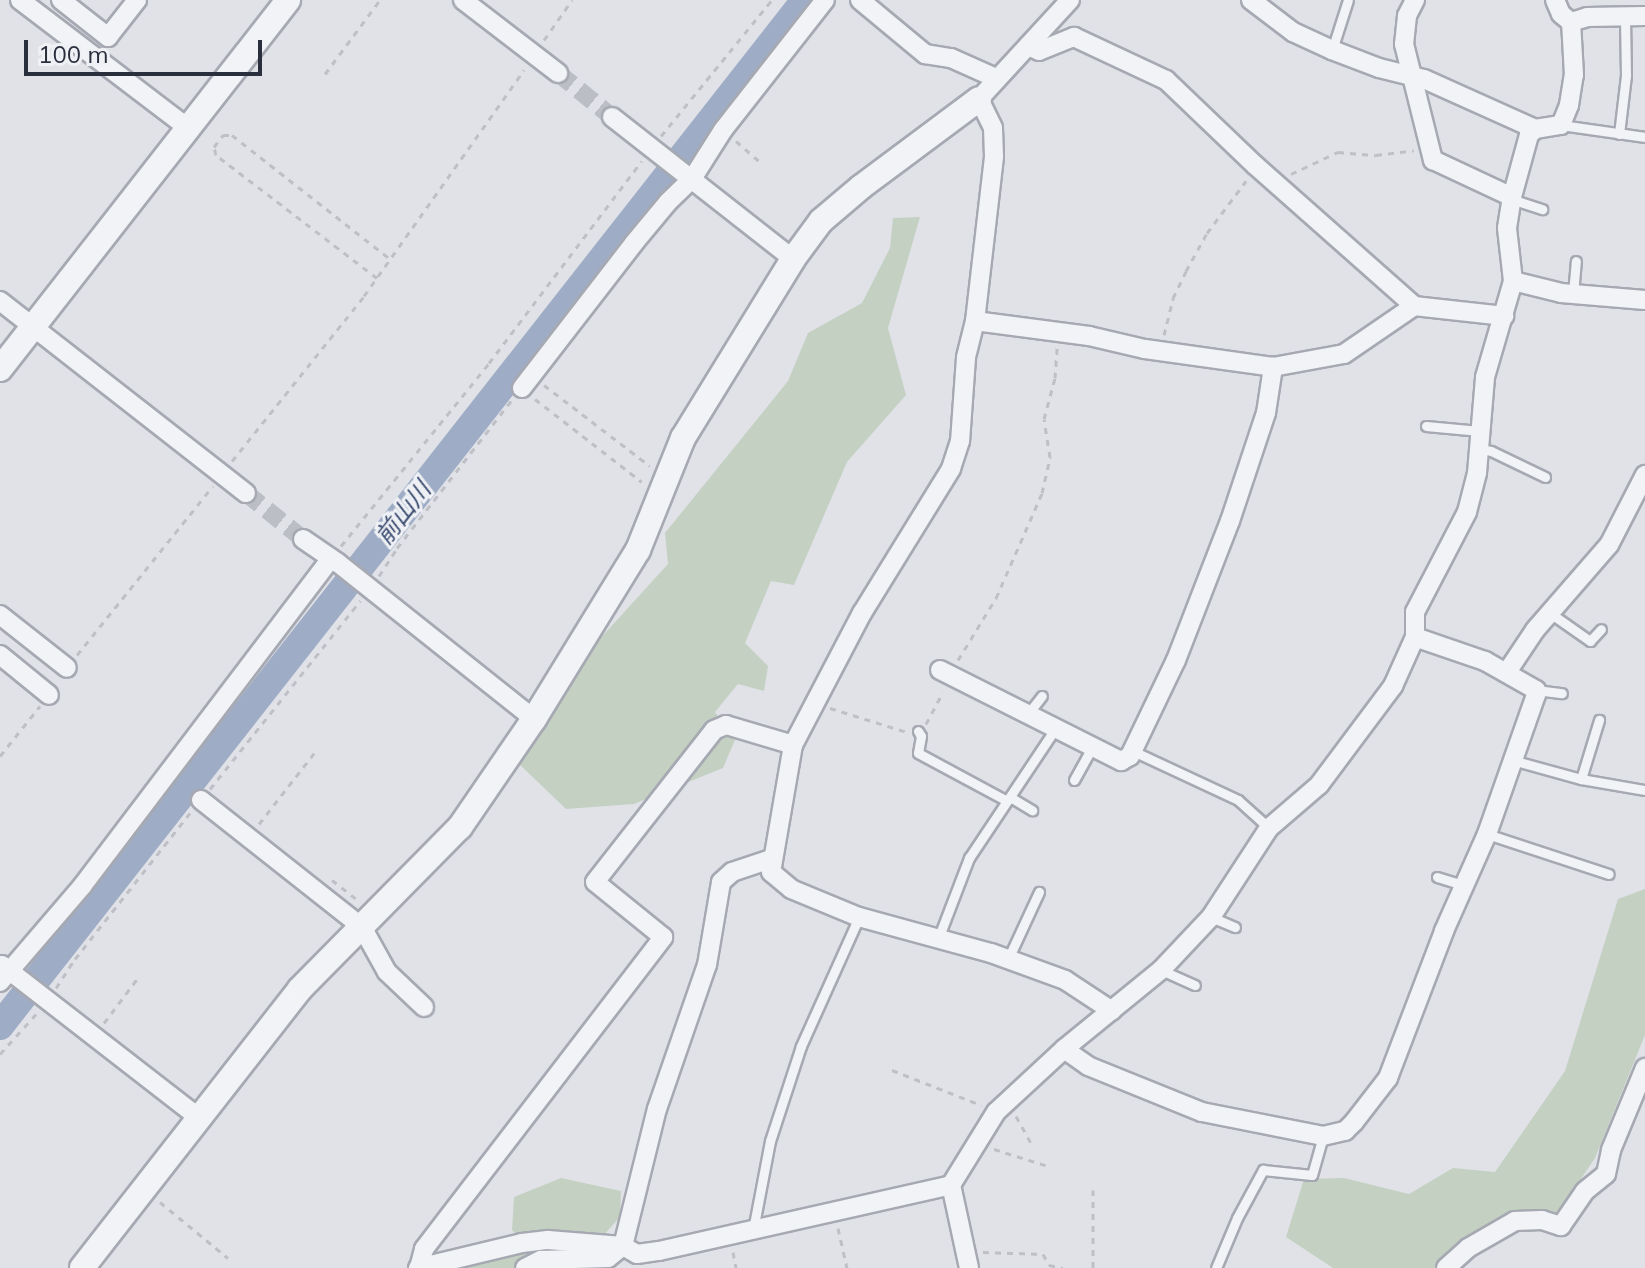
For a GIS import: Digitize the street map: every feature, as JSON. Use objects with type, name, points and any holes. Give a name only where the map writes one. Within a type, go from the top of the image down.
[{"type":"street","points":[[20,0],[188,128]]},
{"type":"street","points":[[61,0],[108,37],[137,0]]},
{"type":"street","points":[[0,369],[288,0]]},
{"type":"street","points":[[463,0],[558,73]]},
{"type":"street","points":[[527,382],[825,0]]},
{"type":"street","points":[[860,0],[925,54],[951,58],[996,78]]},
{"type":"street","points":[[82,1268],[300,989],[460,827],[534,719],[638,550],[691,425],[793,259],[821,221],[841,202],[979,99],[1071,0],[1076,13],[1074,37]]},
{"type":"street","points":[[1251,0],[1293,32],[1332,50],[1414,77],[1535,129],[1561,125],[1574,75],[1571,22],[1561,14],[1555,0]]},
{"type":"street","points":[[1415,0],[1405,30],[1406,58],[1414,77],[1433,160],[1512,198]]},
{"type":"street","points":[[1571,22],[1587,17],[1645,16]]},
{"type":"street","points":[[1028,46],[1039,51],[1074,37],[1166,80],[1256,166],[1414,306],[1504,316]]},
{"type":"street","points":[[979,99],[993,128],[994,157],[975,321],[966,358],[960,441],[951,469],[862,613],[793,745],[771,872],[791,889],[859,917],[1008,959],[1065,980],[1112,1011]]},
{"type":"street","points":[[612,117],[651,153],[688,176],[793,259]]},
{"type":"street","points":[[793,745],[726,725],[714,730],[595,882],[663,937],[424,1249],[419,1268],[522,1243],[548,1240],[623,1246],[637,1254],[754,1231],[951,1185],[1001,1106],[1064,1049],[1161,970],[1211,917],[1269,828],[1319,785],[1377,712],[1393,686],[1415,637],[1415,612],[1467,512],[1480,440],[1485,377],[1493,340],[1504,316],[1513,281],[1507,228],[1512,198],[1529,135],[1535,129]]},
{"type":"street","points":[[1513,281],[1573,294],[1645,300]]},
{"type":"street","points":[[0,301],[246,493]]},
{"type":"street","points":[[975,321],[1273,367],[1344,354],[1414,306]]},
{"type":"street","points":[[945,672],[1121,761],[1133,751],[1176,660],[1230,521],[1266,413],[1273,367]]},
{"type":"street","points":[[1507,672],[1535,630],[1609,545],[1645,475]]},
{"type":"street","points":[[303,539],[335,560],[534,719]]},
{"type":"street","points":[[199,1118],[7,974],[83,885],[335,560]]},
{"type":"street","points":[[0,615],[67,668]]},
{"type":"street","points":[[1064,1049],[1088,1066],[1202,1112],[1323,1136],[1345,1131],[1354,1122],[1388,1078],[1487,834],[1536,690],[1507,672],[1415,637]]},
{"type":"street","points":[[0,655],[49,695]]},
{"type":"street","points":[[201,800],[362,927],[387,972],[424,1007]]},
{"type":"street","points":[[525,1268],[541,1260],[608,1258],[623,1246],[657,1109],[707,965],[721,882],[732,872],[771,859]]},
{"type":"street","points":[[1446,1268],[1468,1248],[1515,1221],[1542,1220],[1561,1226],[1585,1191],[1606,1174],[1611,1150],[1645,1068]]},
{"type":"street","points":[[951,1185],[967,1260]]},
{"type":"lane","points":[[1332,50],[1348,0]]},
{"type":"lane","points":[[1619,134],[1626,75],[1625,17]]},
{"type":"lane","points":[[1561,125],[1645,137]]},
{"type":"lane","points":[[1512,198],[1542,209]]},
{"type":"lane","points":[[1573,294],[1576,261]]},
{"type":"lane","points":[[1426,426],[1480,440],[1491,451],[1545,477]]},
{"type":"lane","points":[[1550,613],[1590,641],[1601,629]]},
{"type":"lane","points":[[1536,690],[1562,693]]},
{"type":"lane","points":[[1027,715],[1042,696]]},
{"type":"lane","points":[[1581,779],[1599,720]]},
{"type":"lane","points":[[938,939],[969,858],[1055,729]]},
{"type":"lane","points":[[918,731],[921,736],[918,753],[1032,810]]},
{"type":"lane","points":[[1074,780],[1092,747]]},
{"type":"lane","points":[[1133,751],[1238,800],[1269,828]]},
{"type":"lane","points":[[1511,760],[1581,779],[1645,790]]},
{"type":"lane","points":[[1487,834],[1609,874]]},
{"type":"lane","points":[[1437,877],[1464,885]]},
{"type":"lane","points":[[1008,959],[1039,892]]},
{"type":"lane","points":[[754,1231],[763,1166],[801,1046],[859,917]]},
{"type":"lane","points":[[1211,917],[1235,927]]},
{"type":"lane","points":[[1161,970],[1195,985]]},
{"type":"lane","points":[[1216,1268],[1237,1218],[1263,1170],[1312,1175],[1323,1136]]},
{"type":"path","points":[[325,74],[380,0]]},
{"type":"path","points":[[67,668],[377,278],[572,0]]},
{"type":"path","points":[[335,560],[772,0]]},
{"type":"path","points":[[723,130],[760,162]]},
{"type":"path","points":[[377,278],[216,155],[214,147],[223,135],[232,135],[390,259]]},
{"type":"path","points":[[1161,351],[1173,298],[1186,271],[1207,233],[1256,166],[1265,164],[1288,175],[1338,152],[1376,155],[1428,148]]},
{"type":"path","points":[[816,701],[913,734],[937,706],[945,672],[996,598],[1042,493],[1050,465],[1044,419],[1055,378],[1056,333]]},
{"type":"path","points":[[527,382],[664,487]]},
{"type":"path","points":[[527,382],[664,487]]},
{"type":"path","points":[[0,1054],[527,382]]},
{"type":"path","points":[[0,756],[49,695]]},
{"type":"path","points":[[259,824],[315,752]]},
{"type":"path","points":[[93,1037],[140,975]]},
{"type":"path","points":[[892,1070],[1001,1106],[1032,1145]]},
{"type":"path","points":[[978,1144],[1048,1166]]},
{"type":"path","points":[[145,1187],[228,1258]]},
{"type":"path","points":[[1093,1190],[1093,1268]]},
{"type":"path","points":[[835,1212],[847,1268]]},
{"type":"path","points":[[967,1260],[1043,1254],[1049,1265],[1063,1268]]},
{"type":"green space","points":[[920,217],[888,328],[906,395],[847,462],[794,585],[771,581],[745,643],[768,666],[764,691],[738,684],[715,712],[735,740],[723,768],[634,804],[566,809],[517,762],[586,654],[668,564],[665,533],[788,381],[808,333],[862,303],[890,248],[893,218]]},
{"type":"green space","points":[[1645,889],[1645,1035],[1595,1158],[1558,1213],[1511,1216],[1438,1268],[1333,1268],[1286,1237],[1304,1179],[1344,1178],[1409,1194],[1453,1168],[1495,1172],[1565,1071],[1618,899]]},
{"type":"green space","points":[[561,1178],[621,1191],[620,1217],[602,1237],[573,1249],[525,1260],[515,1268],[438,1268],[525,1245],[512,1230],[514,1197]]},
{"type":"waterway","name":"前山川","points":[[0,1026],[805,0]]},
{"type":"tunnel","points":[[558,73],[612,117]]},
{"type":"tunnel","points":[[246,493],[303,539]]}]
